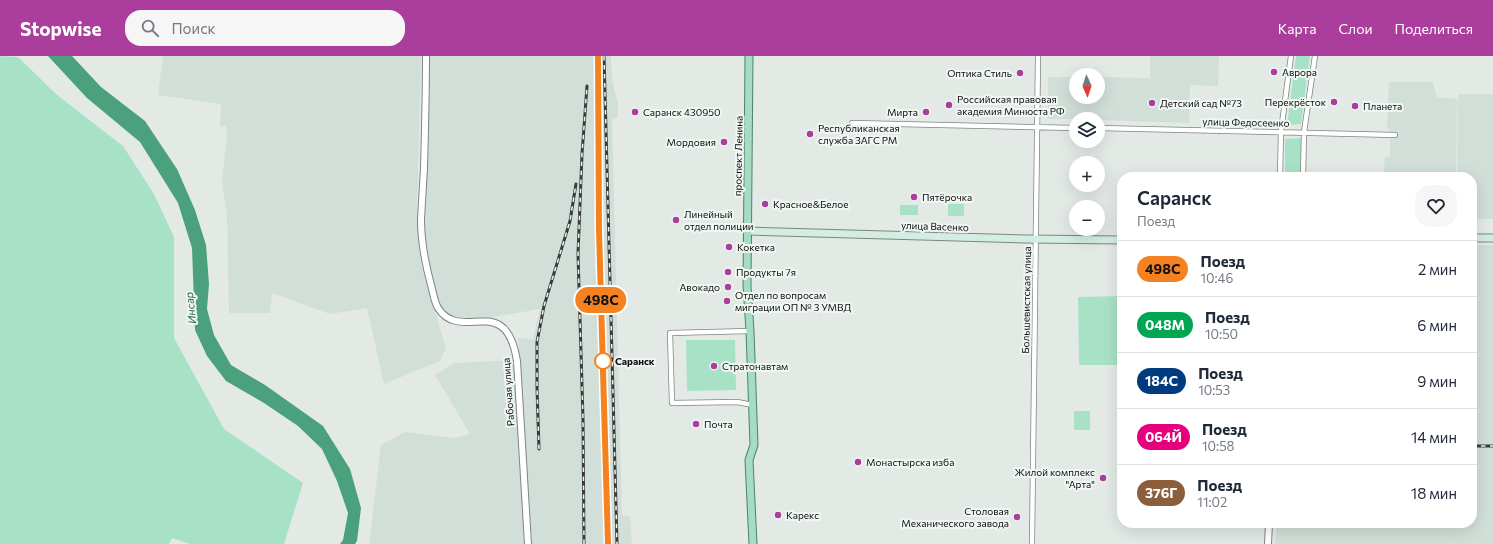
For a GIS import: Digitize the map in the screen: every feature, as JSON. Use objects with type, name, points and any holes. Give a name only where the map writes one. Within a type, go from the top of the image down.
[{"type":"main road","name":"проспект Ленина","points":[[749,56],[747,285],[754,445],[749,460],[753,544]]},
{"type":"main road","name":"улица Васенко","points":[[747,231],[1117,240]]},
{"type":"main road","points":[[1477,238],[1493,238]]},
{"type":"street","name":"Рабочая улица","points":[[426,56],[421,220],[425,262],[434,297],[442,313],[452,320],[460,322],[495,323],[504,328],[513,340],[517,361],[528,544]]},
{"type":"street","name":"Большевистская улица","points":[[1032,544],[1038,56]]},
{"type":"street","points":[[1280,172],[1281,131],[1291,56]]},
{"type":"street","points":[[1303,172],[1304,132],[1315,56]]},
{"type":"street","points":[[852,123],[1069,128]]},
{"type":"street","name":"улица Федосеенко","points":[[1105,128],[1281,131],[1395,135]]},
{"type":"street","points":[[750,331],[670,334],[672,403],[737,402],[753,405]]},
{"type":"street","points":[[1268,544],[1269,528]]},
{"type":"shaded area","points":[[0,56],[18,57],[56,94],[123,146],[154,194],[174,237],[174,338],[224,429],[303,483],[284,544],[190,544],[172,538],[169,544],[0,544]]},
{"type":"shaded area","points":[[48,56],[72,56],[101,87],[145,121],[177,169],[195,210],[206,245],[209,284],[207,309],[214,335],[231,365],[265,385],[323,426],[350,469],[361,508],[357,541],[355,544],[340,544],[343,540],[348,513],[337,481],[322,449],[298,426],[264,403],[226,381],[207,356],[195,330],[192,248],[178,203],[140,142],[87,98]]},
{"type":"shaded area","points":[[163,56],[421,56],[417,208],[419,250],[422,267],[446,349],[440,361],[384,384],[367,308],[330,314],[272,293],[270,313],[229,313],[227,216],[222,181],[227,135],[226,126],[220,126],[221,104],[158,95]]},
{"type":"shaded area","points":[[429,56],[611,56],[612,80],[618,104],[618,117],[612,120],[622,515],[630,516],[632,544],[532,544],[518,338],[533,339],[540,309],[476,320],[462,320],[451,316],[442,307],[436,297],[431,277],[425,232]]},
{"type":"shaded area","name":"Детский сад №73","points":[[1150,56],[1219,56],[1218,86],[1190,85],[1189,123],[1105,120],[1105,112],[1069,112],[1069,119],[1048,119],[1048,77],[1069,77],[1069,104],[1105,104],[1105,77],[1150,78]]},
{"type":"shaded area","points":[[1296,56],[1310,56],[1301,124],[1287,125]]},
{"type":"shaded area","points":[[1389,82],[1433,82],[1437,97],[1457,99],[1456,172],[1384,172],[1385,157],[1390,157],[1390,130],[1387,128]]},
{"type":"shaded area","points":[[1458,94],[1493,94],[1493,219],[1477,219],[1477,172],[1457,172]]},
{"type":"shaded area","points":[[1302,138],[1300,172],[1285,172],[1285,139]]},
{"type":"shaded area","points":[[948,204],[964,204],[964,216],[948,216]]},
{"type":"shaded area","points":[[900,205],[918,205],[918,215],[900,215]]},
{"type":"shaded area","points":[[1477,245],[1493,245],[1493,544],[1275,544],[1277,528],[1477,528]]},
{"type":"shaded area","points":[[1117,296],[1117,365],[1079,365],[1078,297]]},
{"type":"shaded area","points":[[686,340],[735,340],[736,390],[687,391]]},
{"type":"shaded area","points":[[514,360],[525,544],[369,544],[381,445],[405,432],[454,438],[470,434],[435,375],[454,363]]},
{"type":"shaded area","points":[[1074,411],[1090,411],[1090,430],[1074,430]]},
{"type":"railway","points":[[604,56],[617,544]]},
{"type":"railway","points":[[598,58],[599,230],[608,544]]},
{"type":"railway","points":[[584,544],[583,419],[578,254],[582,154],[587,86]]},
{"type":"railway","points":[[539,449],[537,342],[544,306],[570,221],[576,184]]},
{"type":"railway","points":[[1477,446],[1493,446]]},
{"type":"train","name":"498С","points":[[598,56],[599,230],[608,544]]},
{"type":"place","name":"Аврора","points":[[1274,72]]},
{"type":"place","name":"Оптика Стиль","points":[[1020,73]]},
{"type":"place","name":"Перекрёсток","points":[[1334,102]]},
{"type":"place","name":"Детский сад №73","points":[[1152,103]]},
{"type":"place","name":"Российская правовая академия Минюста РФ","points":[[949,105]]},
{"type":"place","name":"Планета","points":[[1355,106]]},
{"type":"place","name":"Саранск 430950","points":[[635,112]]},
{"type":"place","name":"Мирта","points":[[926,112]]},
{"type":"place","name":"Республиканская служба ЗАГС РМ","points":[[810,134]]},
{"type":"place","name":"Мордовия","points":[[724,142]]},
{"type":"place","name":"Пятёрочка","points":[[914,197]]},
{"type":"place","name":"Красное&Белое","points":[[765,204]]},
{"type":"place","name":"Линейный отдел полиции","points":[[676,220]]},
{"type":"place","name":"Кокетка","points":[[729,247]]},
{"type":"place","name":"Продукты 7я","points":[[728,272]]},
{"type":"place","name":"Авокадо","points":[[728,287]]},
{"type":"place","name":"Отдел по вопросам миграции ОП № 3 УМВД","points":[[727,301]]},
{"type":"place","name":"Саранск","points":[[603,361]]},
{"type":"place","name":"Стратонавтам","points":[[714,366]]},
{"type":"place","name":"Почта","points":[[696,424]]},
{"type":"place","name":"Монастырска изба","points":[[858,462]]},
{"type":"place","name":"Жилой комплекс \"Арта\"","points":[[1103,478]]},
{"type":"place","name":"Карекс","points":[[778,515]]},
{"type":"place","name":"Столовая Механического завода","points":[[1017,517]]},
{"type":"water label","name":"Инсар","points":[[190,308]]}]
